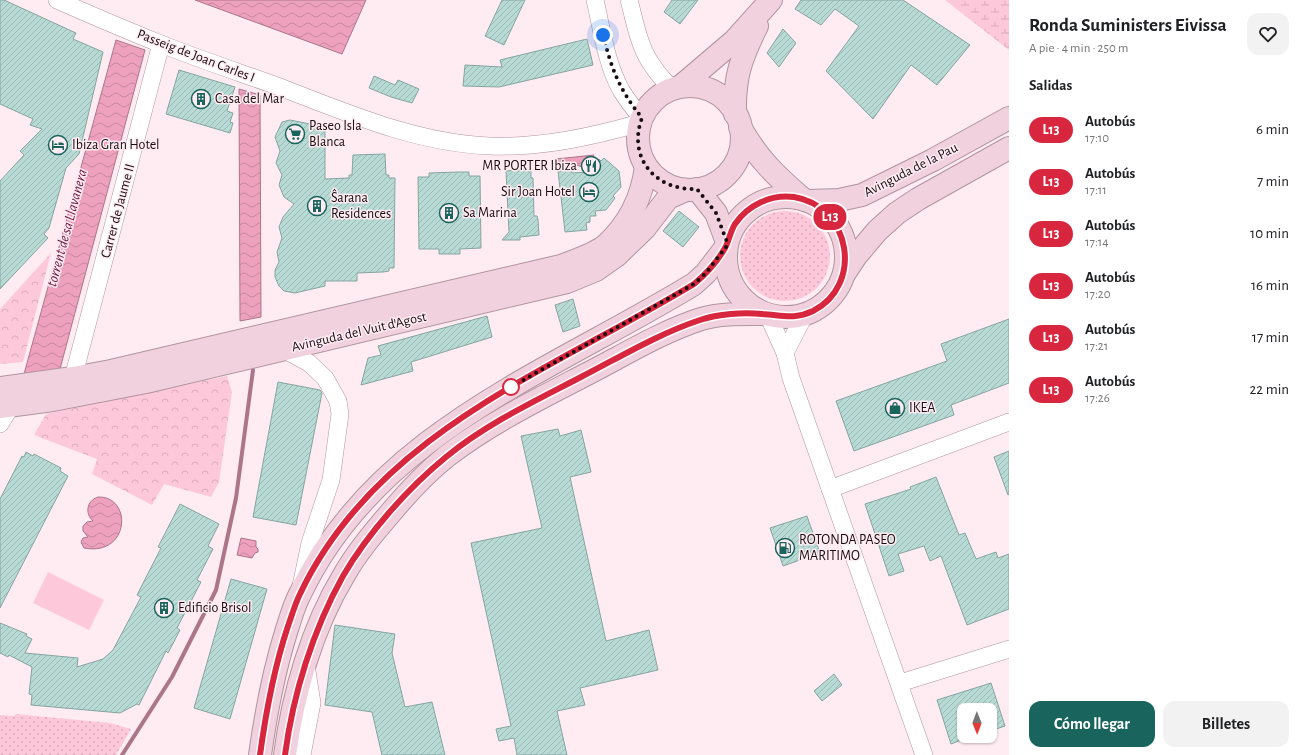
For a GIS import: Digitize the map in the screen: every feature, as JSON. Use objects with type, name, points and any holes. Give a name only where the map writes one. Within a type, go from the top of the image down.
[{"type":"main road","points":[[768,4],[746,47],[740,65],[735,93],[741,147],[732,167],[717,182],[692,189],[664,183],[646,167],[638,145],[641,120],[654,100],[676,88],[728,46],[768,4]]},
{"type":"main road","points":[[285,755],[306,664],[317,632],[344,575],[378,527],[409,491],[447,456],[496,423],[677,328],[711,317],[766,314],[782,317],[805,314],[816,310],[829,299],[839,286],[843,275],[846,253],[840,231],[827,213],[806,200],[780,180],[762,161],[753,149],[726,101],[712,91],[696,87],[676,88]]},
{"type":"main road","name":"Avinguda de la Pau","points":[[806,200],[839,200],[862,195],[921,166],[1009,118]]},
{"type":"main road","name":"Avinguda de la Pau","points":[[843,275],[856,256],[877,231],[896,213],[1009,148]]},
{"type":"main road","name":"Avinguda del Vuit d'Agost","points":[[3,407],[73,378],[567,264],[586,256],[605,245],[630,216],[641,194],[646,167]]},
{"type":"main road","points":[[692,189],[716,213],[726,245],[725,259],[731,284],[747,304],[766,314]]},
{"type":"main road","name":"Avinguda del Vuit d'Agost","points":[[3,407],[100,392],[285,350],[567,282],[596,270],[616,256],[645,228],[668,198],[692,189]]},
{"type":"main road","points":[[260,755],[266,713],[278,660],[299,594],[324,552],[369,493],[389,473],[465,415],[694,284],[706,273],[726,245],[731,232],[740,219],[752,208],[761,202],[782,197],[806,200]]},
{"type":"street","name":"Passeig de Joan Carles I","points":[[56,0],[162,44],[399,131],[452,143],[489,146],[552,143],[592,136],[641,120]]},
{"type":"street","points":[[595,0],[609,60],[616,79],[628,101],[641,120]]},
{"type":"street","points":[[629,0],[640,39],[647,57],[655,69],[676,88]]},
{"type":"street","name":"Carrer de Jaume II","points":[[73,378],[162,44]]},
{"type":"street","points":[[766,314],[785,356],[830,489],[900,683],[924,755]]},
{"type":"street","points":[[785,356],[805,314]]},
{"type":"street","points":[[285,350],[308,363],[325,378],[338,401],[340,414],[331,480],[310,543],[299,594]]},
{"type":"street","points":[[830,489],[1009,422]]},
{"type":"street","points":[[900,683],[1009,649]]},
{"type":"street","points":[[302,755],[312,703],[306,664]]},
{"type":"green space","points":[[945,0],[1009,0],[1009,50]]},
{"type":"green space","points":[[785,211],[794,212],[810,219],[822,231],[829,247],[829,265],[822,281],[810,293],[794,300],[785,301],[776,300],[760,293],[748,281],[741,265],[740,256],[741,247],[748,231],[760,219],[776,212]]},
{"type":"green space","points":[[51,253],[23,362],[0,364],[0,309]]},
{"type":"green space","points":[[227,376],[232,392],[219,482],[211,497],[164,484],[152,505],[92,474],[97,459],[34,435],[46,414]]},
{"type":"green space","points":[[48,572],[104,600],[89,630],[33,603]]},
{"type":"green space","points":[[15,714],[110,723],[131,729],[116,755],[0,755],[0,715],[15,716]]},
{"type":"water","points":[[195,0],[366,0],[342,54]]},
{"type":"water","name":"torrent de sa Llavanera","points":[[116,40],[145,50],[60,369],[24,374]]},
{"type":"water","points":[[239,89],[260,95],[261,317],[240,321]]},
{"type":"water","points":[[594,155],[591,160],[582,167],[569,162],[557,163],[556,159]]},
{"type":"water","points":[[98,497],[109,499],[117,506],[121,515],[121,526],[118,536],[111,544],[99,548],[84,548],[81,542],[83,538],[88,537],[83,531],[83,526],[87,522],[93,521],[90,518],[88,508],[91,501]]},
{"type":"water","points":[[241,538],[256,541],[258,552],[255,553],[252,558],[237,555]]},
{"type":"building","name":"Ibiza Gran Hotel","points":[[0,0],[4,0],[76,33],[73,39],[103,52],[79,154],[66,168],[49,228],[44,234],[48,238],[0,289],[0,181],[24,155],[20,151],[42,129],[30,125],[33,119],[0,104]]},
{"type":"building","points":[[502,0],[525,0],[504,45],[485,36]]},
{"type":"building","points":[[672,0],[698,0],[680,24],[664,12]]},
{"type":"building","points":[[801,0],[903,0],[970,45],[937,85],[911,65],[873,119],[826,71],[859,26],[835,9],[821,25],[795,9]]},
{"type":"building","points":[[783,29],[796,43],[779,67],[767,53]]},
{"type":"building","points":[[587,39],[593,65],[499,87],[463,86],[465,65],[502,67],[500,60]]},
{"type":"building","name":"Casa del Mar","points":[[179,70],[235,87],[227,111],[233,113],[230,122],[233,123],[230,133],[166,114]]},
{"type":"building","points":[[374,76],[395,85],[398,80],[419,89],[412,103],[391,97],[369,88]]},
{"type":"building","points":[[290,120],[325,127],[325,179],[349,178],[349,175],[352,175],[353,155],[385,154],[386,175],[389,175],[389,178],[395,178],[394,268],[389,268],[389,271],[383,272],[357,273],[357,281],[325,281],[325,286],[295,293],[284,291],[279,286],[275,277],[275,270],[279,262],[277,252],[282,238],[279,227],[283,217],[294,204],[284,197],[279,185],[282,175],[276,163],[280,151],[275,137],[282,122]]},
{"type":"building","name":"Sir Joan Hotel","points":[[604,158],[619,171],[621,187],[613,196],[615,198],[606,210],[595,211],[596,216],[590,216],[590,222],[586,223],[587,230],[565,232],[558,171],[572,170],[572,173],[589,172],[599,159],[601,161]]},
{"type":"building","points":[[528,169],[528,171],[531,171],[531,178],[533,178],[534,216],[537,216],[539,235],[520,237],[520,240],[502,240],[509,232],[506,171]]},
{"type":"building","name":"Sa Marina","points":[[469,172],[469,176],[480,176],[481,248],[460,249],[460,254],[439,254],[439,249],[419,249],[418,177],[429,177],[429,173]]},
{"type":"building","points":[[679,211],[699,227],[683,247],[663,231]]},
{"type":"building","points":[[573,299],[580,326],[563,332],[555,305]]},
{"type":"building","points":[[487,316],[492,337],[411,362],[413,371],[361,385],[368,358],[381,355],[378,346]]},
{"type":"building","points":[[1009,319],[1009,383],[951,405],[954,415],[854,451],[836,401],[947,361],[941,344]]},
{"type":"building","points":[[278,382],[320,390],[322,393],[296,525],[253,517]]},
{"type":"building","points":[[558,429],[560,436],[581,430],[591,472],[570,477],[606,641],[649,630],[658,670],[580,688],[585,705],[557,711],[567,755],[517,755],[514,738],[499,741],[496,729],[511,726],[471,543],[542,528],[521,436]]},
{"type":"building","points":[[1009,451],[1009,494],[1008,495],[994,457]]},
{"type":"building","points":[[26,452],[33,456],[34,454],[61,468],[60,471],[68,476],[0,608],[0,499],[22,456],[24,457]]},
{"type":"building","points":[[936,477],[959,535],[965,533],[976,559],[996,552],[998,558],[1009,554],[1009,609],[967,625],[941,556],[930,561],[924,546],[898,554],[904,571],[889,576],[865,504],[911,489],[910,487]]},
{"type":"building","name":"Edificio Brisol","points":[[180,504],[219,524],[208,546],[213,549],[197,580],[201,582],[177,628],[180,630],[168,653],[166,651],[139,705],[137,704],[120,713],[31,705],[32,695],[29,694],[32,667],[9,655],[8,657],[0,653],[0,623],[27,634],[26,636],[32,639],[25,653],[78,658],[77,667],[103,659],[113,650],[141,597],[137,595],[161,548],[158,547]]},
{"type":"building","points":[[807,516],[820,553],[783,566],[770,528]]},
{"type":"building","points":[[231,579],[267,589],[230,719],[194,708]]},
{"type":"building","points":[[335,625],[395,634],[392,653],[405,707],[432,702],[445,755],[382,755],[372,712],[325,705]]},
{"type":"building","points":[[834,674],[842,685],[822,701],[814,691]]},
{"type":"building","points":[[991,683],[1005,726],[997,729],[997,703],[957,703],[957,742],[951,744],[937,700]]},
{"type":"waterway","points":[[122,755],[172,677],[216,590],[236,498],[253,370]]},
{"type":"bus line","name":"L13","points":[[260,755],[266,713],[278,660],[299,594],[324,552],[350,516],[369,493],[394,468],[428,441],[465,415],[535,373],[694,284],[706,273],[726,247],[731,232],[743,214],[761,202],[782,197],[793,197],[808,201],[827,213],[840,231],[846,253],[846,264],[839,286],[833,295],[816,310],[794,317],[746,314],[711,317],[677,328],[496,423],[447,456],[409,491],[378,527],[344,575],[330,602],[317,632],[306,664],[285,755]]},
{"type":"place","name":"Casa del Mar","points":[[201,99]]},
{"type":"place","name":"Paseo Isla Blanca","points":[[295,134]]},
{"type":"place","name":"Ibiza Gran Hotel","points":[[58,145]]},
{"type":"place","name":"MR PORTER Ibiza","points":[[591,166]]},
{"type":"place","name":"Sir Joan Hotel","points":[[589,192]]},
{"type":"place","name":"Ŝarana Residences","points":[[317,206]]},
{"type":"place","name":"Sa Marina","points":[[449,213]]},
{"type":"place","name":"IKEA","points":[[895,408]]},
{"type":"place","name":"ROTONDA PASEO MARITIMO","points":[[785,548]]},
{"type":"place","name":"Edificio Brisol","points":[[164,608]]},
{"type":"route","points":[[511,387],[694,284],[706,273],[726,247],[727,242],[716,213],[697,189],[679,189],[664,183],[646,167],[638,145],[638,130],[642,118],[628,101],[616,79],[609,60],[603,35]]}]
